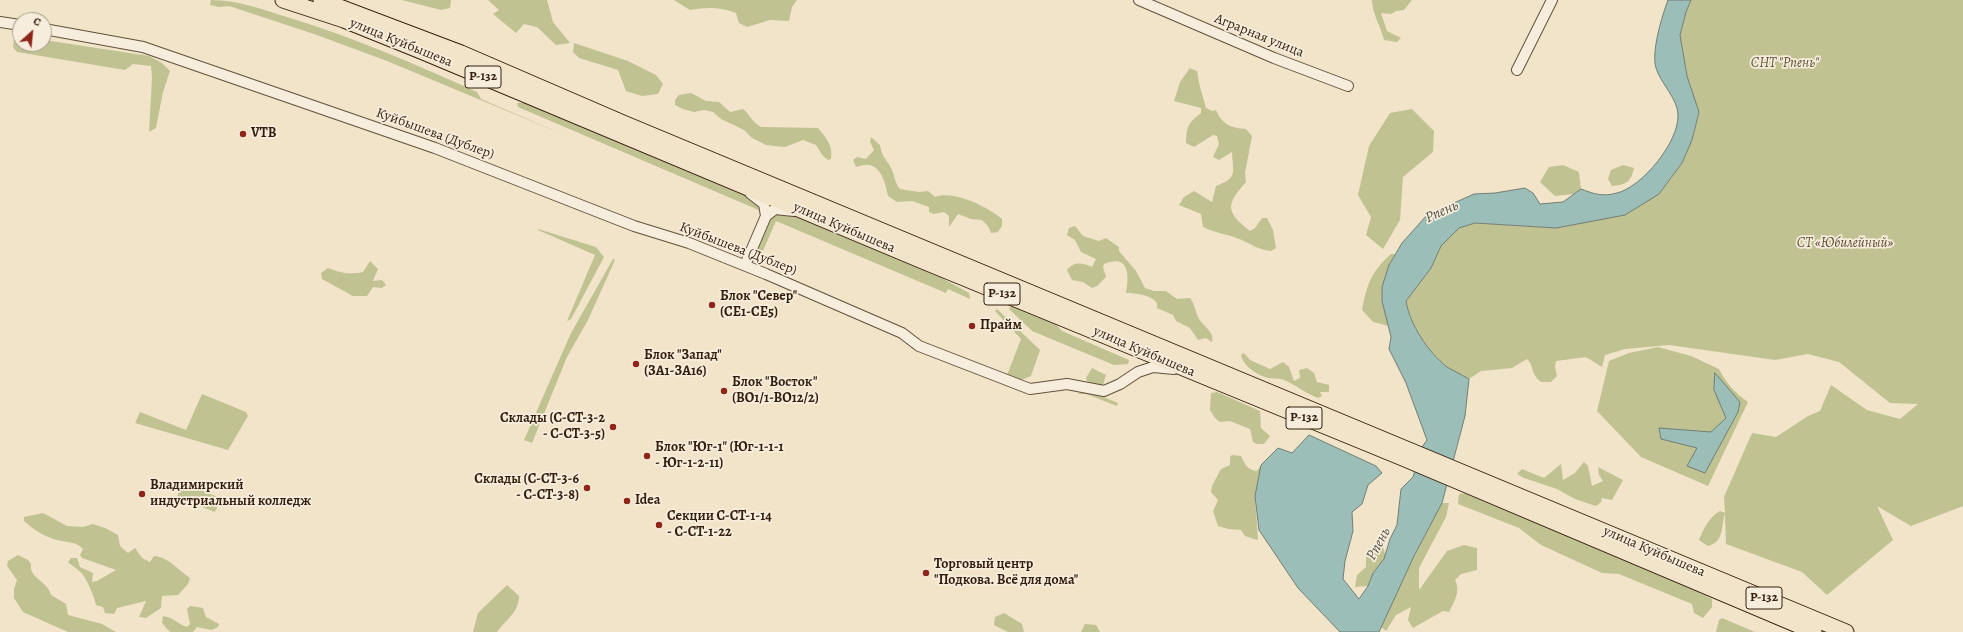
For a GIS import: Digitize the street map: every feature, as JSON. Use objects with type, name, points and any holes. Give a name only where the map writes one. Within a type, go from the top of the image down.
[{"type":"highway","name":"улица Куйбышева","points":[[283,0],[344,20],[421,51],[1204,378],[1407,454]]},
{"type":"highway","name":"улица Куйбышева","points":[[322,0],[460,53],[1407,454]]},
{"type":"highway","name":"Р-132","points":[[1407,454],[1460,477]]},
{"type":"highway","name":"улица Куйбышева","points":[[1460,477],[1814,632]]},
{"type":"highway","name":"улица Куйбышева","points":[[1460,477],[1846,632]]},
{"type":"street","name":"Аграрная улица","points":[[1139,0],[1267,55],[1348,86]]},
{"type":"street","points":[[1517,70],[1552,0]]},
{"type":"street","points":[[0,22],[12,24]]},
{"type":"street","name":"Куйбышева (Дублер)","points":[[52,30],[143,47],[435,148],[634,226],[689,244],[745,265],[902,333],[919,346],[1030,389],[1067,384],[1104,391],[1120,384],[1133,374],[1153,367],[1170,368],[1204,378]]},
{"type":"street","points":[[729,180],[743,188],[764,204],[766,216]]},
{"type":"street","points":[[745,265],[766,216],[774,209],[796,211],[823,218]]},
{"type":"green space","points":[[211,0],[221,0],[261,9],[361,43],[477,92],[481,99],[567,136],[387,61],[314,34],[229,6],[219,7],[210,5]]},
{"type":"green space","points":[[402,0],[451,0],[450,8],[441,10]]},
{"type":"green space","points":[[488,0],[547,0],[553,22],[570,43],[556,45],[537,27],[524,24],[516,33],[493,14],[499,10]]},
{"type":"green space","points":[[674,0],[797,0],[792,7],[789,21],[770,20],[747,27],[739,23],[736,13],[714,8],[690,10]]},
{"type":"green space","points":[[1372,0],[1412,0],[1404,10],[1396,11],[1391,14],[1381,13],[1387,31],[1401,38],[1397,42],[1384,40],[1373,10]]},
{"type":"green space","name":"СТ «Юбилейный»","points":[[1691,0],[1963,0],[1963,506],[1911,526],[1877,506],[1893,540],[1827,595],[1802,572],[1726,544],[1725,514],[1720,537],[1717,541],[1708,546],[1699,540],[1702,532],[1716,514],[1720,511],[1725,513],[1724,497],[1752,433],[1776,437],[1808,416],[1820,411],[1831,385],[1867,410],[1900,419],[1918,404],[1890,403],[1839,362],[1808,354],[1775,360],[1669,345],[1625,349],[1605,355],[1602,367],[1586,357],[1556,361],[1555,367],[1557,376],[1551,382],[1541,382],[1535,376],[1527,359],[1512,368],[1481,371],[1469,379],[1447,367],[1433,354],[1421,337],[1411,319],[1408,310],[1406,301],[1431,268],[1441,246],[1459,228],[1475,223],[1556,228],[1659,194],[1682,163],[1692,140],[1699,112],[1687,76],[1680,35]]},
{"type":"green space","points":[[52,41],[149,56],[162,63],[170,71],[163,92],[156,128],[149,132],[152,79],[151,66],[133,64],[125,70],[17,52],[52,52]]},
{"type":"green space","points":[[574,43],[628,61],[656,75],[663,84],[658,94],[642,96],[626,91],[618,70],[579,58],[573,52]]},
{"type":"green space","points":[[1190,68],[1197,71],[1206,108],[1212,111],[1216,110],[1221,119],[1228,125],[1246,129],[1252,136],[1245,173],[1246,182],[1232,202],[1231,208],[1232,213],[1236,218],[1250,231],[1255,228],[1262,218],[1267,218],[1273,230],[1276,248],[1271,251],[1203,227],[1201,214],[1179,205],[1184,197],[1194,191],[1212,202],[1216,186],[1228,180],[1233,174],[1232,152],[1219,160],[1213,157],[1219,144],[1217,136],[1213,135],[1194,147],[1186,143],[1190,123],[1201,113],[1201,108],[1174,101],[1180,82]]},
{"type":"green space","points":[[691,93],[706,101],[719,102],[730,112],[743,109],[761,127],[818,128],[827,139],[830,146],[831,159],[828,160],[823,156],[816,145],[803,140],[785,147],[766,145],[752,138],[744,130],[721,119],[713,112],[704,110],[694,112],[675,105],[675,100],[679,95]]},
{"type":"green space","points":[[517,103],[527,103],[754,199],[761,206],[761,211],[518,107]]},
{"type":"green space","points":[[1412,109],[1434,131],[1433,152],[1403,177],[1400,220],[1383,249],[1366,235],[1371,217],[1358,195],[1369,146],[1390,113]]},
{"type":"green space","points":[[871,137],[880,145],[883,155],[891,168],[900,189],[919,192],[928,191],[935,197],[942,195],[951,196],[970,201],[996,214],[1002,219],[1002,226],[998,232],[991,233],[988,226],[982,220],[971,219],[958,214],[949,227],[949,216],[944,212],[933,214],[929,212],[929,207],[912,201],[897,202],[888,196],[883,178],[877,169],[868,165],[856,167],[853,160],[857,157],[866,159],[874,150],[870,142]]},
{"type":"green space","points":[[1563,165],[1579,172],[1581,189],[1574,194],[1555,196],[1540,182],[1549,167]]},
{"type":"green space","points":[[1623,165],[1634,168],[1631,177],[1624,184],[1612,186],[1608,179],[1611,170]]},
{"type":"green space","points":[[784,212],[940,277],[969,293],[970,299],[948,289],[946,293],[776,221],[759,260],[754,255],[769,219],[774,214]]},
{"type":"green space","points":[[1075,226],[1083,236],[1099,241],[1106,238],[1119,247],[1119,251],[1136,271],[1145,288],[1154,291],[1166,291],[1177,299],[1190,298],[1197,315],[1212,335],[1212,342],[1206,338],[1198,340],[1190,328],[1176,321],[1173,315],[1157,308],[1157,303],[1151,298],[1139,294],[1126,293],[1126,268],[1119,262],[1113,261],[1104,264],[1103,267],[1106,277],[1097,286],[1092,288],[1083,282],[1072,280],[1067,270],[1070,267],[1079,264],[1092,267],[1096,259],[1081,252],[1075,240],[1067,235],[1069,228]]},
{"type":"green space","points":[[538,229],[596,247],[604,257],[571,319],[567,321],[595,255]]},
{"type":"green space","points":[[1391,254],[1395,254],[1389,265],[1389,326],[1373,322],[1362,310],[1368,286],[1374,273]]},
{"type":"green space","points":[[613,259],[615,260],[588,320],[567,357],[532,443],[524,440],[571,333]]},
{"type":"green space","points":[[370,261],[378,269],[373,281],[382,280],[386,285],[382,288],[373,287],[367,296],[353,296],[322,279],[321,273],[328,268],[345,273],[358,273],[363,272]]},
{"type":"green space","points":[[1012,305],[1054,322],[1062,331],[1129,360],[1128,364],[1114,365],[1032,331],[1009,309]]},
{"type":"green space","points":[[997,309],[1040,350],[1031,376],[1021,380],[1007,375],[1021,339],[995,311]]},
{"type":"green space","points":[[1658,347],[1691,356],[1719,369],[1731,387],[1748,402],[1708,486],[1641,457],[1597,411],[1609,361],[1629,353]]},
{"type":"green space","points":[[1244,353],[1250,360],[1270,369],[1283,362],[1289,367],[1294,381],[1300,378],[1299,370],[1307,368],[1314,373],[1317,382],[1329,385],[1329,392],[1320,392],[1322,396],[1318,398],[1284,380],[1259,375],[1251,370],[1242,359],[1241,355]]},
{"type":"green space","points":[[1092,368],[1106,375],[1103,385],[1100,387],[1087,381],[1086,378]]},
{"type":"green space","points":[[1084,389],[1118,403],[1117,406],[1086,394],[1078,394]]},
{"type":"green space","points":[[1217,392],[1260,411],[1261,428],[1270,436],[1264,444],[1257,444],[1253,442],[1250,429],[1230,421],[1220,422],[1215,418],[1210,410],[1211,393]]},
{"type":"green space","points":[[202,394],[246,412],[248,416],[228,450],[135,423],[140,412],[186,430]]},
{"type":"green space","points":[[1232,455],[1241,456],[1247,466],[1251,469],[1257,471],[1261,465],[1255,496],[1257,540],[1245,536],[1241,530],[1228,529],[1218,526],[1213,511],[1218,500],[1211,492],[1212,486],[1221,469],[1230,465],[1230,457]]},
{"type":"green space","points":[[1584,462],[1588,466],[1592,486],[1603,481],[1599,475],[1598,467],[1623,480],[1612,500],[1602,498],[1601,502],[1596,506],[1575,499],[1557,489],[1524,478],[1517,474],[1522,469],[1544,478],[1561,464],[1563,480],[1575,473]]},
{"type":"green space","points":[[182,483],[221,498],[215,512],[177,497]]},
{"type":"green space","points":[[1468,493],[1700,593],[1712,599],[1712,607],[1703,618],[1694,613],[1692,604],[1619,574],[1602,573],[1541,545],[1519,528],[1458,504],[1459,494]]},
{"type":"green space","points":[[1442,503],[1449,503],[1446,517],[1419,568],[1419,590],[1447,551],[1464,545],[1477,548],[1477,570],[1461,574],[1455,580],[1457,584],[1457,592],[1449,612],[1443,611],[1413,628],[1408,620],[1411,607],[1396,615],[1386,631],[1381,627],[1414,556]]},
{"type":"green space","points":[[43,513],[67,526],[83,527],[93,524],[105,528],[118,535],[120,546],[128,553],[135,548],[142,558],[150,562],[154,556],[164,559],[190,578],[188,584],[178,595],[162,596],[161,608],[146,618],[139,617],[146,601],[117,608],[114,614],[105,613],[103,607],[96,605],[91,589],[83,575],[68,562],[71,558],[77,558],[80,567],[93,573],[92,582],[97,581],[116,570],[82,558],[80,555],[83,549],[80,546],[55,540],[36,531],[24,521],[24,517]]},
{"type":"green space","points":[[1383,547],[1386,557],[1373,573],[1368,586],[1355,587],[1357,575],[1366,567],[1366,553]]},
{"type":"green space","points":[[18,555],[28,560],[31,564],[33,573],[46,586],[51,595],[66,604],[68,615],[102,624],[116,632],[68,632],[23,612],[14,598],[14,589],[17,580],[7,566],[8,561]]},
{"type":"green space","points":[[507,585],[519,596],[517,607],[511,616],[497,632],[473,632],[478,613]]},
{"type":"green space","points":[[190,606],[203,608],[206,617],[219,624],[218,627],[212,630],[197,627],[193,632],[170,632],[162,623],[163,616],[187,627],[190,624],[187,609]]},
{"type":"green space","points":[[1004,613],[1022,624],[1024,632],[1008,632],[994,625],[995,617]]},
{"type":"green space","points":[[1722,618],[1755,632],[1716,632],[1719,620]]},
{"type":"green space","points":[[1085,624],[1096,625],[1100,632],[1081,632]]},
{"type":"water","name":"Рпень","points":[[1668,0],[1691,0],[1680,35],[1687,76],[1699,112],[1692,140],[1682,163],[1659,194],[1625,215],[1556,228],[1475,223],[1459,228],[1441,246],[1431,268],[1406,301],[1411,319],[1433,354],[1447,367],[1469,379],[1465,416],[1442,503],[1414,556],[1379,632],[1340,632],[1298,588],[1259,530],[1255,496],[1261,465],[1278,448],[1292,453],[1309,435],[1376,466],[1382,473],[1368,485],[1362,504],[1352,512],[1353,531],[1345,561],[1343,579],[1359,599],[1368,586],[1373,573],[1384,559],[1390,539],[1397,525],[1401,489],[1413,477],[1422,447],[1427,440],[1406,383],[1389,349],[1391,337],[1382,301],[1382,287],[1389,265],[1402,243],[1427,215],[1474,194],[1495,193],[1525,188],[1533,193],[1540,204],[1563,202],[1581,189],[1607,195],[1617,193],[1627,189],[1648,173],[1666,150],[1677,126],[1678,115],[1675,103],[1658,74],[1655,61],[1658,34]]},
{"type":"water","points":[[1715,373],[1740,402],[1738,412],[1705,473],[1687,466],[1697,448],[1661,439],[1659,428],[1711,432],[1726,418],[1714,390]]},
{"type":"place","name":"VTB","points":[[243,134]]},
{"type":"place","name":"Блок \"Север\" (СЕ1-СЕ5)","points":[[712,305]]},
{"type":"place","name":"Прайм","points":[[972,326]]},
{"type":"place","name":"Блок \"Запад\" (ЗА1-ЗА16)","points":[[636,364]]},
{"type":"place","name":"Блок \"Восток\" (ВО1/1-ВО12/2)","points":[[724,391]]},
{"type":"place","name":"Склады (С-СТ-3-2 - С-СТ-3-5)","points":[[613,427]]},
{"type":"place","name":"Блок \"Юг-1\" (Юг-1-1-1 - Юг-1-2-11)","points":[[647,456]]},
{"type":"place","name":"Склады (С-СТ-3-6 - С-СТ-3-8)","points":[[587,488]]},
{"type":"place","name":"Владимирский индустриальный колледж","points":[[142,494]]},
{"type":"place","name":"Idea","points":[[627,501]]},
{"type":"place","name":"Секции С-СТ-1-14 - С-СТ-1-22","points":[[659,525]]},
{"type":"place","name":"Торговый центр \"Подкова. Всё для дома\"","points":[[926,573]]},
{"type":"park label","name":"СНТ \"Рпень\"","points":[[1785,64]]}]
